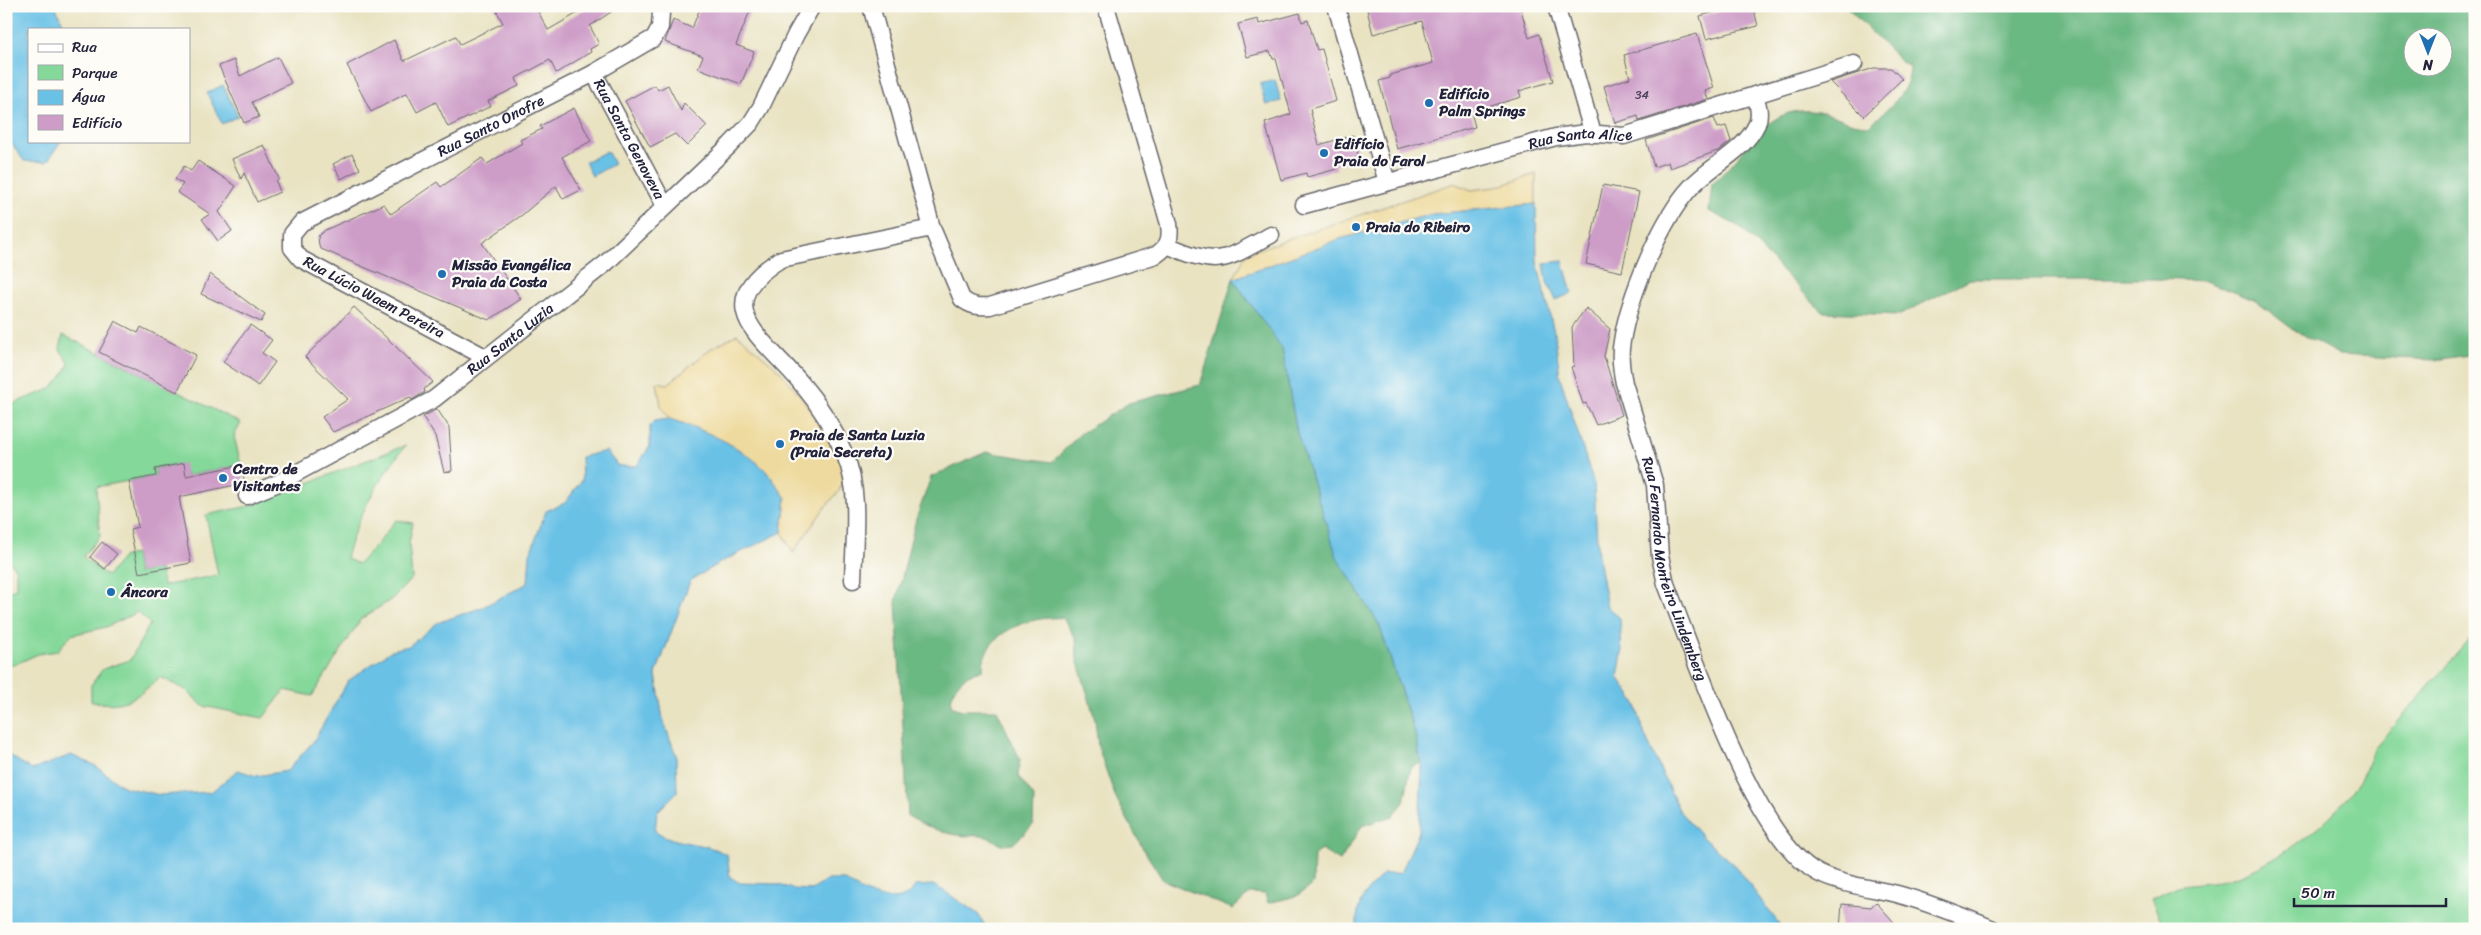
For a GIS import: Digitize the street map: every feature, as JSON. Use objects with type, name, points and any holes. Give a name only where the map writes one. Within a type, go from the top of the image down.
[{"type":"street","name":"Rua Santa Luzia","points":[[247,496],[278,483],[434,399],[605,264],[730,146],[751,122],[762,107],[796,34],[812,6]]},
{"type":"street","points":[[871,6],[932,228],[962,299],[978,307],[990,306],[1156,255],[1168,245],[1169,224],[1106,6]]},
{"type":"street","points":[[1336,6],[1388,182]]},
{"type":"street","points":[[1556,6],[1593,134]]},
{"type":"street","name":"Rua Santo Onofre","points":[[301,223],[594,73],[654,38],[660,27],[661,12]]},
{"type":"street","name":"Rua Santa Alice","points":[[1304,204],[1533,142],[1573,134],[1624,136],[1854,64]]},
{"type":"street","name":"Rua Santa Genoveva","points":[[594,73],[665,206]]},
{"type":"street","name":"Rua Fernando Monteiro Lindemberg","points":[[1755,95],[1759,113],[1756,126],[1731,154],[1690,188],[1669,218],[1638,287],[1622,341],[1623,376],[1655,485],[1660,556],[1664,577],[1735,757],[1770,820],[1799,859],[1811,869],[1832,879],[1931,905],[1993,929]]},
{"type":"street","name":"Rua Lúcio Waem Pereira","points":[[301,223],[292,234],[291,242],[296,254],[301,259],[485,357]]},
{"type":"street","points":[[853,580],[854,497],[852,477],[845,454],[819,407],[800,382],[750,327],[745,312],[746,297],[752,282],[764,269],[781,259],[932,228]]},
{"type":"street","points":[[1168,245],[1209,260],[1227,258],[1271,235]]},
{"type":"green space","points":[[1845,6],[2475,6],[2475,354],[2435,360],[2340,355],[2294,330],[2254,300],[2206,281],[2155,279],[1970,279],[1900,315],[1822,312],[1740,227],[1709,211],[1712,183],[1725,172],[1758,134],[1783,115],[1799,111],[1818,112],[1849,122],[1870,125],[1884,113],[1902,92],[1907,84],[1910,66],[1902,62]]},
{"type":"green space","points":[[1233,279],[1282,348],[1297,433],[1337,557],[1379,624],[1415,733],[1421,763],[1411,767],[1404,802],[1393,816],[1362,826],[1340,861],[1321,850],[1314,855],[1313,884],[1297,896],[1268,903],[1265,894],[1250,893],[1233,909],[1163,880],[1142,847],[1115,796],[1098,747],[1095,719],[1077,659],[1076,639],[1063,618],[1051,618],[1024,623],[1000,636],[991,645],[985,656],[983,669],[970,674],[960,682],[953,692],[952,698],[951,706],[962,710],[997,710],[1020,759],[1018,776],[1034,797],[1033,825],[1013,844],[1001,845],[983,836],[959,835],[940,831],[908,816],[896,602],[916,519],[931,477],[986,452],[1052,462],[1080,434],[1129,403],[1200,385]]},
{"type":"green space","points":[[63,335],[241,423],[234,436],[241,465],[186,476],[183,464],[155,468],[156,476],[96,487],[100,536],[83,557],[107,576],[124,556],[135,554],[138,573],[160,569],[163,586],[218,575],[206,515],[249,506],[406,445],[386,471],[370,498],[356,527],[346,558],[358,564],[396,520],[413,523],[409,544],[412,578],[392,599],[361,619],[312,696],[285,690],[263,718],[203,706],[186,690],[160,677],[144,691],[129,700],[112,704],[91,701],[91,685],[103,669],[130,660],[150,624],[138,612],[106,627],[71,635],[57,651],[38,654],[14,665],[6,665],[6,592],[16,588],[16,570],[6,556],[6,409],[50,389],[57,383],[69,363],[60,349]]},
{"type":"green space","points":[[2475,633],[2475,929],[2165,929],[2151,898],[2179,886],[2236,877],[2257,868],[2299,842],[2338,809],[2366,769],[2374,748]]},
{"type":"sand","name":"Praia do Ribeiro","points":[[1536,174],[1536,204],[1433,214],[1340,239],[1233,279],[1247,253],[1455,183],[1471,190],[1496,187]]},
{"type":"sand","name":"Praia de Santa Luzia (Praia Secreta)","points":[[737,334],[778,369],[800,395],[842,456],[845,475],[839,491],[823,510],[793,553],[782,532],[786,498],[764,469],[739,452],[695,427],[669,419],[661,406],[657,382],[668,384],[710,349]]},
{"type":"water","points":[[6,6],[55,6],[66,28],[28,28],[28,142],[60,142],[47,162],[24,161],[6,135]]},
{"type":"water","points":[[1275,80],[1281,101],[1266,105],[1260,84]]},
{"type":"water","points":[[223,85],[238,116],[222,124],[207,93]]},
{"type":"water","points":[[607,151],[614,164],[592,176],[585,162]]},
{"type":"water","points":[[1536,204],[1537,262],[1555,336],[1560,377],[1594,484],[1598,558],[1607,607],[1620,618],[1622,654],[1618,677],[1635,702],[1645,736],[1680,812],[1703,838],[1735,866],[1783,929],[1357,929],[1358,911],[1363,898],[1383,874],[1401,873],[1419,832],[1422,767],[1415,733],[1379,624],[1337,557],[1297,433],[1282,348],[1233,279],[1340,239],[1433,214]]},
{"type":"water","points":[[1563,261],[1572,293],[1556,300],[1547,282],[1544,263]]},
{"type":"water","points":[[669,419],[694,427],[745,453],[768,473],[786,498],[782,532],[721,562],[690,581],[656,674],[663,720],[676,755],[677,792],[657,812],[655,831],[672,839],[710,847],[727,855],[730,877],[740,883],[775,884],[793,889],[812,890],[828,880],[845,880],[861,890],[881,898],[892,899],[901,898],[909,894],[915,886],[933,885],[978,914],[987,929],[6,929],[6,753],[32,770],[71,755],[94,765],[124,787],[160,795],[211,792],[238,770],[256,776],[287,771],[313,742],[348,681],[392,650],[409,646],[437,623],[483,607],[528,583],[530,554],[546,511],[565,503],[582,480],[581,457],[606,451],[618,466],[637,466],[650,446],[650,426],[655,421]]},
{"type":"building","points":[[494,6],[535,6],[548,30],[590,6],[620,6],[590,26],[599,44],[590,49],[591,52],[556,73],[550,60],[516,78],[519,86],[488,101],[491,106],[448,127],[436,102],[417,112],[407,93],[371,112],[347,65],[394,40],[404,61],[456,36],[460,44],[503,23]]},
{"type":"building","points":[[701,6],[752,6],[736,45],[754,52],[741,84],[698,68],[703,56],[665,42],[673,20],[692,28]]},
{"type":"building","points":[[1366,6],[1520,6],[1529,38],[1539,34],[1553,81],[1519,91],[1521,97],[1471,112],[1475,127],[1397,149],[1379,81],[1390,78],[1390,75],[1433,63],[1422,21],[1373,34]]},
{"type":"building","points":[[1736,6],[1753,6],[1758,26],[1706,39],[1700,16]]},
{"type":"building","points":[[1300,13],[1302,22],[1308,20],[1317,50],[1322,49],[1336,101],[1310,109],[1319,145],[1353,135],[1359,158],[1335,165],[1337,169],[1307,177],[1306,173],[1281,180],[1265,123],[1291,114],[1276,59],[1273,59],[1270,51],[1247,57],[1238,24],[1258,19],[1259,24]]},
{"type":"building","points":[[1697,34],[1714,88],[1705,91],[1708,99],[1639,121],[1638,116],[1615,123],[1604,86],[1630,78],[1624,55]]},
{"type":"building","points":[[278,57],[291,83],[252,102],[259,117],[244,123],[219,66],[234,60],[240,76]]},
{"type":"building","points":[[1874,68],[1891,68],[1902,79],[1864,116],[1830,82]]},
{"type":"building","points":[[655,85],[658,90],[668,85],[681,111],[684,103],[707,126],[687,146],[675,134],[650,147],[625,101]]},
{"type":"building","points":[[574,108],[591,141],[562,157],[581,190],[563,199],[556,186],[522,215],[482,243],[521,299],[489,320],[321,249],[319,246],[318,236],[325,230],[384,204],[391,214],[437,182],[441,187],[482,158],[487,164],[522,143],[520,140],[542,129],[540,126]]},
{"type":"building","points":[[1714,118],[1718,128],[1726,126],[1731,141],[1720,150],[1670,168],[1668,162],[1654,167],[1646,140]]},
{"type":"building","points":[[264,145],[279,179],[276,181],[280,192],[257,202],[244,173],[241,179],[232,159]]},
{"type":"building","points":[[352,154],[360,169],[341,179],[333,164]]},
{"type":"building","points":[[198,161],[236,186],[219,212],[232,231],[218,241],[202,219],[210,214],[177,192],[183,184],[175,179],[184,166],[191,171]]},
{"type":"building","points":[[1603,185],[1639,192],[1622,272],[1586,264]]},
{"type":"building","points":[[210,274],[265,315],[261,322],[201,294]]},
{"type":"building","points":[[354,307],[433,382],[424,389],[425,392],[412,400],[410,397],[333,432],[322,417],[348,399],[305,357]]},
{"type":"building","points":[[1586,308],[1610,329],[1604,356],[1622,415],[1596,425],[1586,403],[1583,404],[1571,367],[1574,366],[1572,327]]},
{"type":"building","points":[[115,321],[138,333],[141,327],[196,355],[177,392],[99,352]]},
{"type":"building","points":[[250,325],[272,340],[262,353],[275,362],[258,386],[223,362]]},
{"type":"building","points":[[437,409],[449,427],[452,471],[444,472],[435,436],[423,417]]},
{"type":"building","points":[[184,463],[186,476],[241,465],[245,483],[179,497],[191,563],[139,573],[130,529],[138,527],[129,481],[156,476],[155,469]]},
{"type":"building","points":[[102,542],[117,554],[105,569],[90,557]]},
{"type":"building","points":[[1876,902],[1900,929],[1840,929],[1842,904],[1871,907]]},
{"type":"place","name":"Edifício Palm Springs","points":[[1429,103]]},
{"type":"place","name":"Edifício Praia do Farol","points":[[1324,153]]},
{"type":"place","name":"Praia do Ribeiro","points":[[1356,227]]},
{"type":"place","name":"Missão Evangélica Praia da Costa","points":[[442,274]]},
{"type":"place","name":"Praia de Santa Luzia (Praia Secreta)","points":[[780,444]]},
{"type":"place","name":"Centro de Visitantes","points":[[223,478]]},
{"type":"place","name":"Âncora","points":[[111,592]]}]
